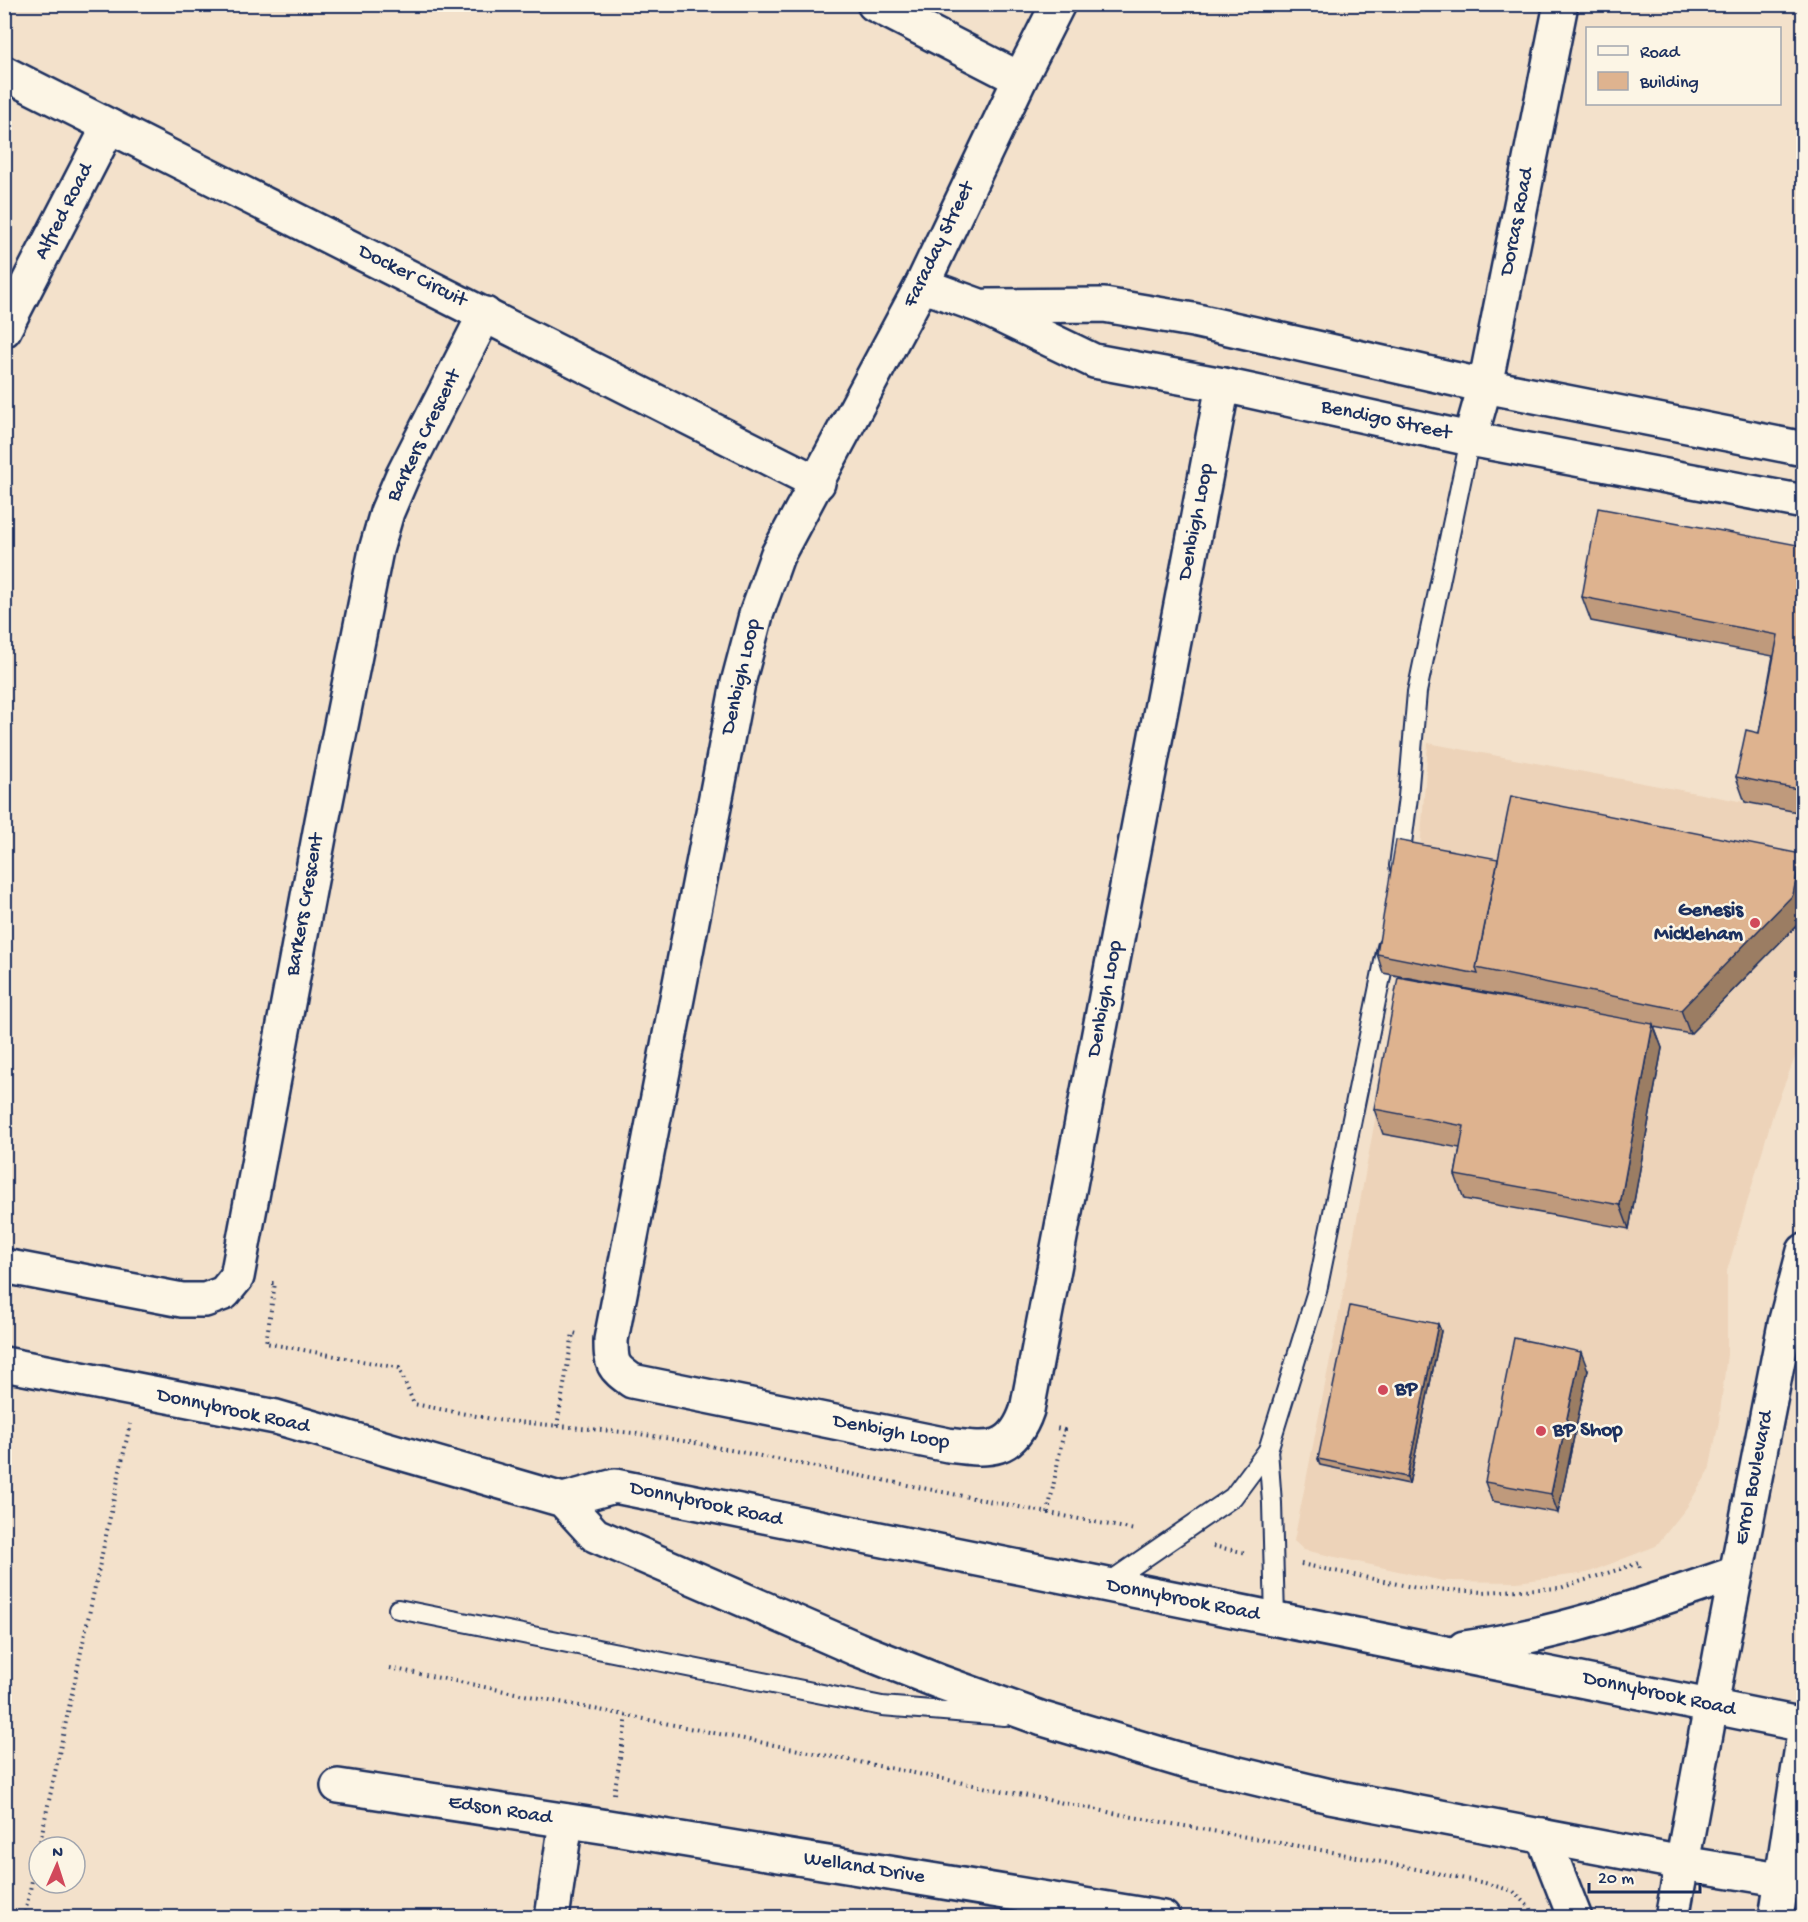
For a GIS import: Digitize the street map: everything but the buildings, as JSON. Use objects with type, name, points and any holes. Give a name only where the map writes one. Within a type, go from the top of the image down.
[{"type":"street","points":[[874,4],[1020,79]]},
{"type":"street","name":"Faraday Street","points":[[818,483],[922,285],[1058,4]]},
{"type":"street","name":"Dorcas Road","points":[[1470,439],[1485,386],[1561,4]]},
{"type":"street","name":"Docker Circuit","points":[[4,73],[818,483]]},
{"type":"street","name":"Alfred Road","points":[[4,330],[109,126]]},
{"type":"street","name":"Bendigo Street","points":[[922,285],[980,306],[1094,362],[1223,386],[1470,439],[1803,502]]},
{"type":"street","name":"Bendigo Street","points":[[980,306],[1104,305],[1193,320],[1485,386],[1803,449]]},
{"type":"street","name":"Barkers Crescent","points":[[237,1277],[319,832],[376,550],[387,512],[402,477],[485,314]]},
{"type":"street","name":"Denbigh Loop","points":[[818,483],[777,556],[756,615],[738,683],[611,1340],[611,1360],[620,1373],[632,1381],[982,1450],[1004,1443],[1018,1431],[1023,1422],[1223,386]]},
{"type":"street","name":"Errol Boulevard","points":[[1672,1917],[1785,1323],[1803,1251]]},
{"type":"street","points":[[4,1266],[182,1300],[205,1300],[224,1293],[237,1277]]},
{"type":"street","name":"Donnybrook Road","points":[[4,1364],[276,1418],[563,1500],[615,1486],[1803,1725]]},
{"type":"street","points":[[563,1500],[595,1535],[857,1649],[1043,1719],[1195,1764],[1330,1796],[1682,1863],[1793,1881]]},
{"type":"street","points":[[1438,1652],[1504,1642],[1647,1604],[1736,1573]]},
{"type":"street","points":[[1776,1917],[1793,1881],[1803,1733]]},
{"type":"street","name":"Edson Road","points":[[338,1786],[566,1821],[552,1917]]},
{"type":"street","name":"Welland Drive","points":[[566,1821],[1163,1917]]},
{"type":"street","points":[[1543,1836],[1575,1917]]},
{"type":"lane","points":[[1396,886],[1408,797],[1417,692],[1470,439]]},
{"type":"lane","points":[[1104,1586],[1233,1497],[1268,1450],[1317,1291],[1390,930]]},
{"type":"lane","points":[[1268,1450],[1272,1503],[1275,1619]]},
{"type":"lane","points":[[398,1609],[882,1706],[1043,1719]]},
{"type":"path","points":[[237,1277],[275,1283],[266,1343],[399,1368],[414,1404],[497,1420],[633,1432],[690,1442],[1174,1537],[1418,1588],[1484,1592],[1560,1588],[1639,1563],[1647,1604]]},
{"type":"path","points":[[557,1426],[573,1333],[611,1340]]},
{"type":"path","points":[[42,1835],[137,1391]]},
{"type":"path","points":[[1023,1422],[1064,1430],[1048,1513]]},
{"type":"path","points":[[390,1668],[1133,1817],[1332,1852],[1485,1883],[1513,1891],[1531,1908],[1533,1917]]},
{"type":"path","points":[[24,1917],[29,1895]]},
{"type":"shaded area","points":[[1428,743],[1803,813],[1803,1037],[1774,1111],[1727,1271],[1727,1354],[1719,1421],[1709,1471],[1687,1507],[1656,1546],[1587,1573],[1517,1582],[1443,1581],[1304,1550],[1294,1541],[1345,1284],[1417,890]]},
{"type":"place","name":"Genesis Mickleham","points":[[1755,923]]},
{"type":"place","name":"BP","points":[[1383,1390]]},
{"type":"place","name":"BP Shop","points":[[1541,1431]]}]
